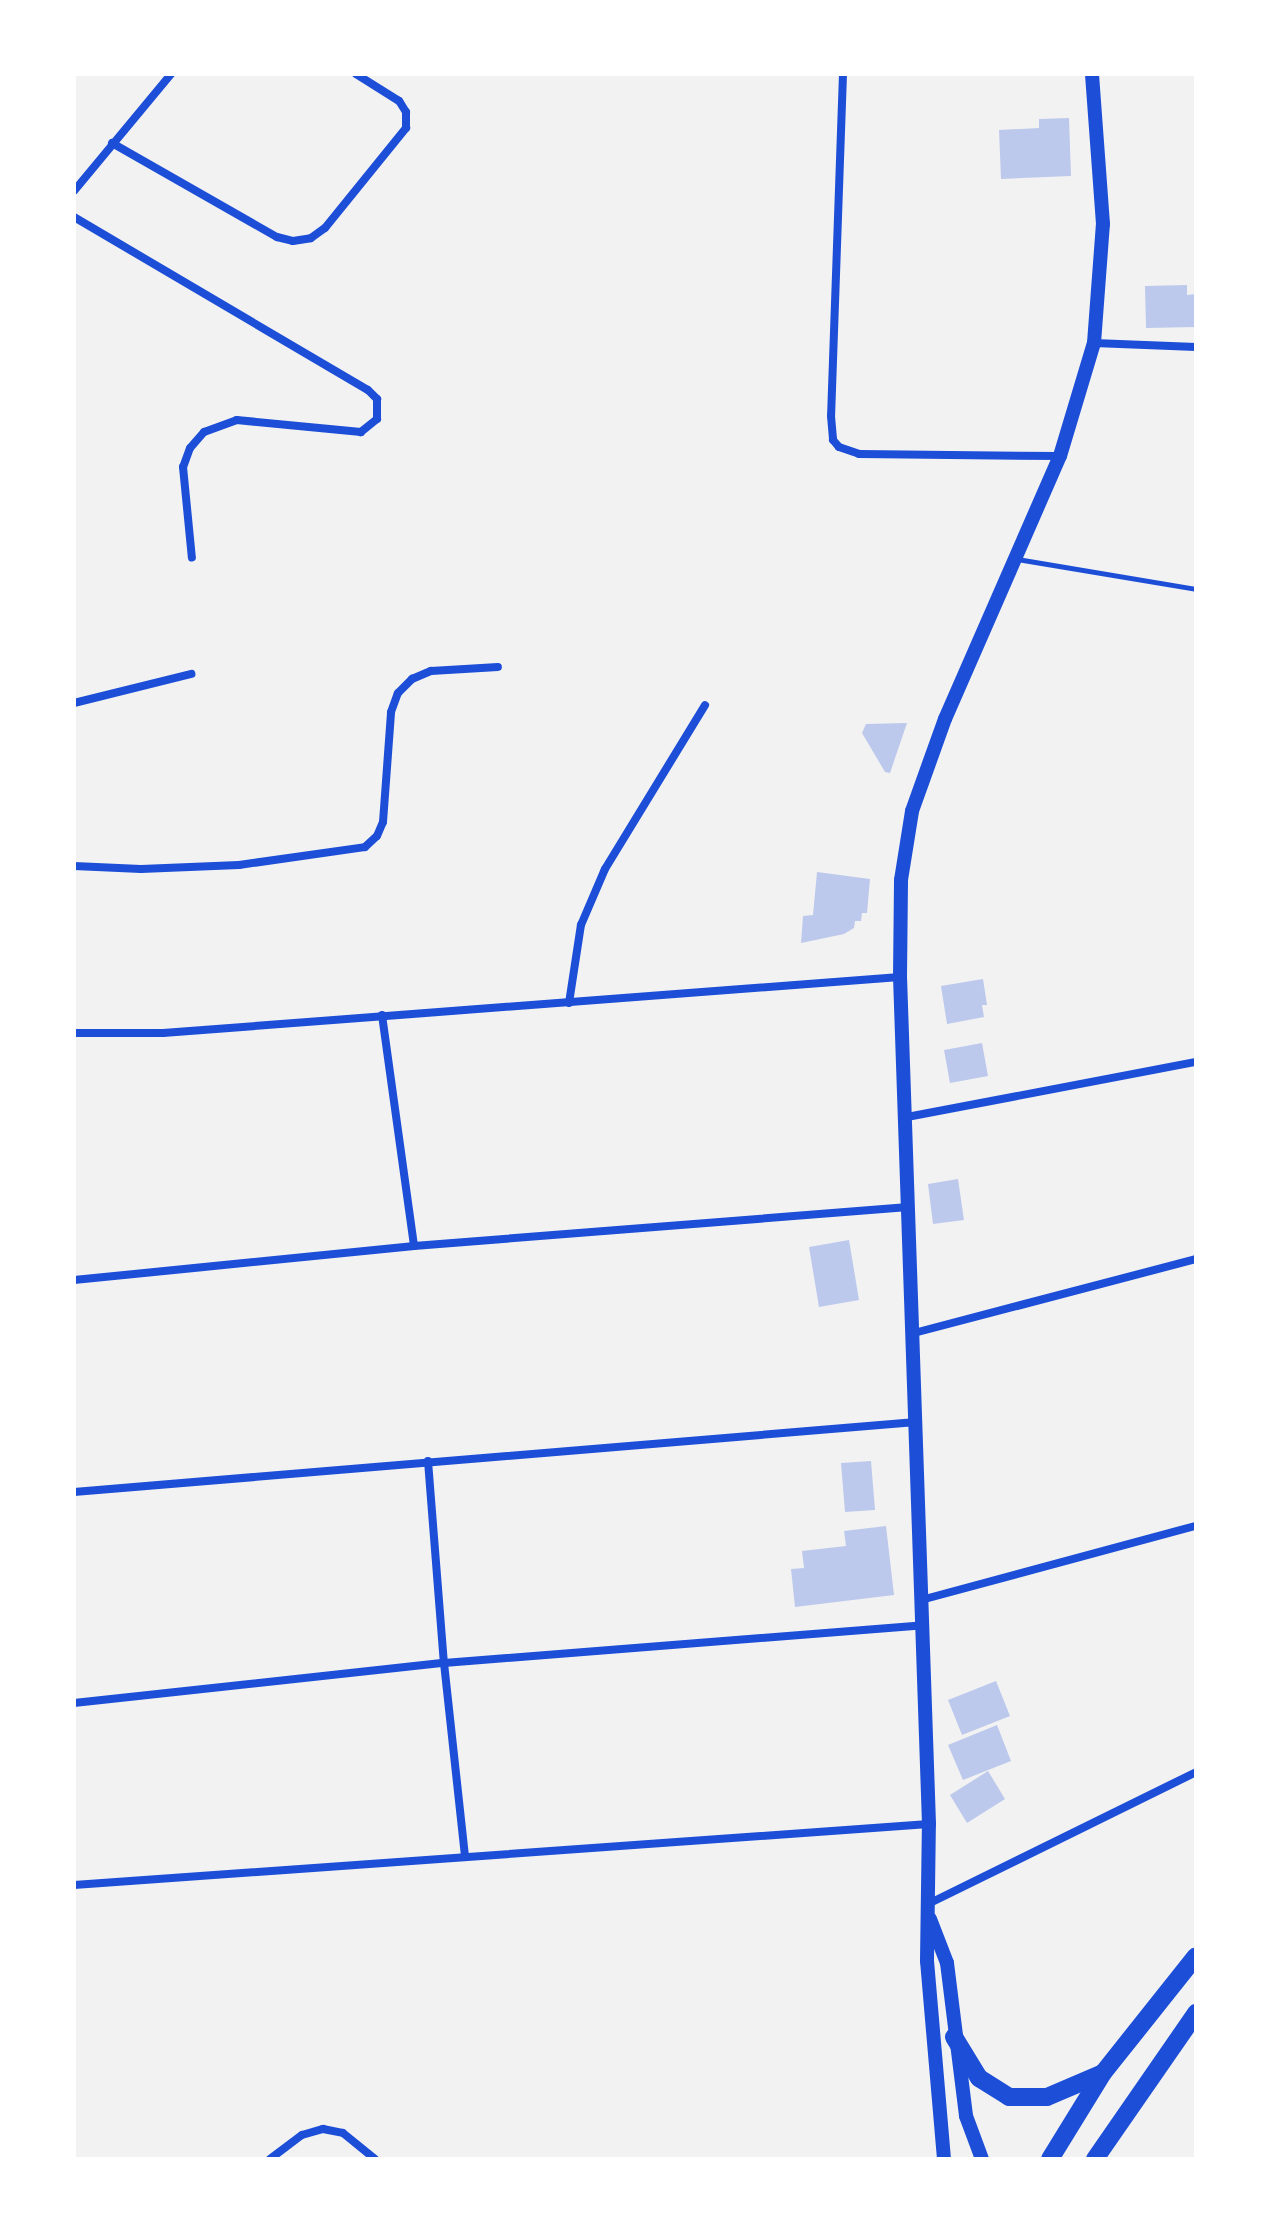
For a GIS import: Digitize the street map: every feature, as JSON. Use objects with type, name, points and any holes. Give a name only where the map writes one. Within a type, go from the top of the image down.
[{"type":"highway","points":[[1050,2159],[1103,2073],[1196,1956]]},
{"type":"highway","points":[[1095,2159],[1194,2018]]},
{"type":"highway","points":[[954,2037],[979,2078],[1009,2097],[1047,2097],[1103,2073]]},
{"type":"street","points":[[74,191],[171,74]]},
{"type":"street","points":[[112,143],[277,237],[293,241],[311,238],[325,228],[406,128],[406,112],[399,101],[356,74]]},
{"type":"street","points":[[843,74],[831,400],[833,440],[839,447],[859,454],[1060,456]]},
{"type":"street","points":[[944,2159],[927,1961],[929,1824],[900,977],[901,880],[912,811],[945,719],[1060,456],[1094,343],[1103,224],[1092,74]]},
{"type":"street","points":[[74,217],[368,390],[379,405],[373,425],[361,432],[237,420],[204,432],[190,448],[183,467],[192,558]]},
{"type":"street","points":[[1094,343],[1196,347]]},
{"type":"street","points":[[74,866],[141,869],[239,865],[365,847],[377,836],[383,822],[391,712],[398,693],[412,679],[431,671],[498,667]]},
{"type":"street","points":[[74,703],[191,674]]},
{"type":"street","points":[[569,1003],[581,925],[605,869],[705,705]]},
{"type":"street","points":[[74,1033],[163,1033],[900,977]]},
{"type":"street","points":[[382,1015],[414,1246]]},
{"type":"street","points":[[907,1117],[1196,1062]]},
{"type":"street","points":[[74,1280],[414,1246],[908,1207]]},
{"type":"street","points":[[914,1333],[1196,1259]]},
{"type":"street","points":[[74,1492],[916,1422]]},
{"type":"street","points":[[428,1461],[444,1663],[465,1856]]},
{"type":"street","points":[[921,1600],[1196,1526]]},
{"type":"street","points":[[74,1703],[444,1663],[923,1625]]},
{"type":"street","points":[[928,1910],[1196,1772]]},
{"type":"street","points":[[74,1885],[929,1824]]},
{"type":"street","points":[[928,1910],[947,1963],[966,2116],[982,2159]]},
{"type":"street","points":[[270,2159],[302,2135],[323,2129],[343,2133],[375,2159]]},
{"type":"street","points":[[1103,2159],[1111,2133]]},
{"type":"lane","points":[[1016,559],[1196,589]]},
{"type":"building","points":[[1069,118],[1071,176],[1001,179],[999,130],[1039,128],[1039,119]]},
{"type":"building","points":[[1187,285],[1187,295],[1196,294],[1196,327],[1146,328],[1145,286]]},
{"type":"building","points":[[907,723],[890,773],[885,772],[862,733],[866,724]]},
{"type":"building","points":[[817,872],[870,879],[867,913],[862,913],[861,921],[855,921],[854,928],[844,934],[801,943],[803,916],[813,915]]},
{"type":"building","points":[[983,979],[987,1005],[982,1005],[984,1017],[947,1024],[941,986]]},
{"type":"building","points":[[982,1043],[988,1076],[950,1083],[944,1050]]},
{"type":"building","points":[[958,1179],[964,1220],[933,1224],[928,1184]]},
{"type":"building","points":[[849,1240],[859,1300],[819,1307],[809,1247]]},
{"type":"building","points":[[871,1461],[875,1510],[845,1512],[841,1463]]},
{"type":"building","points":[[886,1526],[894,1595],[795,1607],[791,1569],[804,1568],[802,1551],[846,1546],[844,1531]]},
{"type":"building","points":[[996,1681],[1010,1716],[962,1735],[948,1700]]},
{"type":"building","points":[[997,1725],[1011,1761],[963,1780],[948,1745]]},
{"type":"building","points":[[988,1771],[1005,1799],[967,1823],[950,1795]]}]
